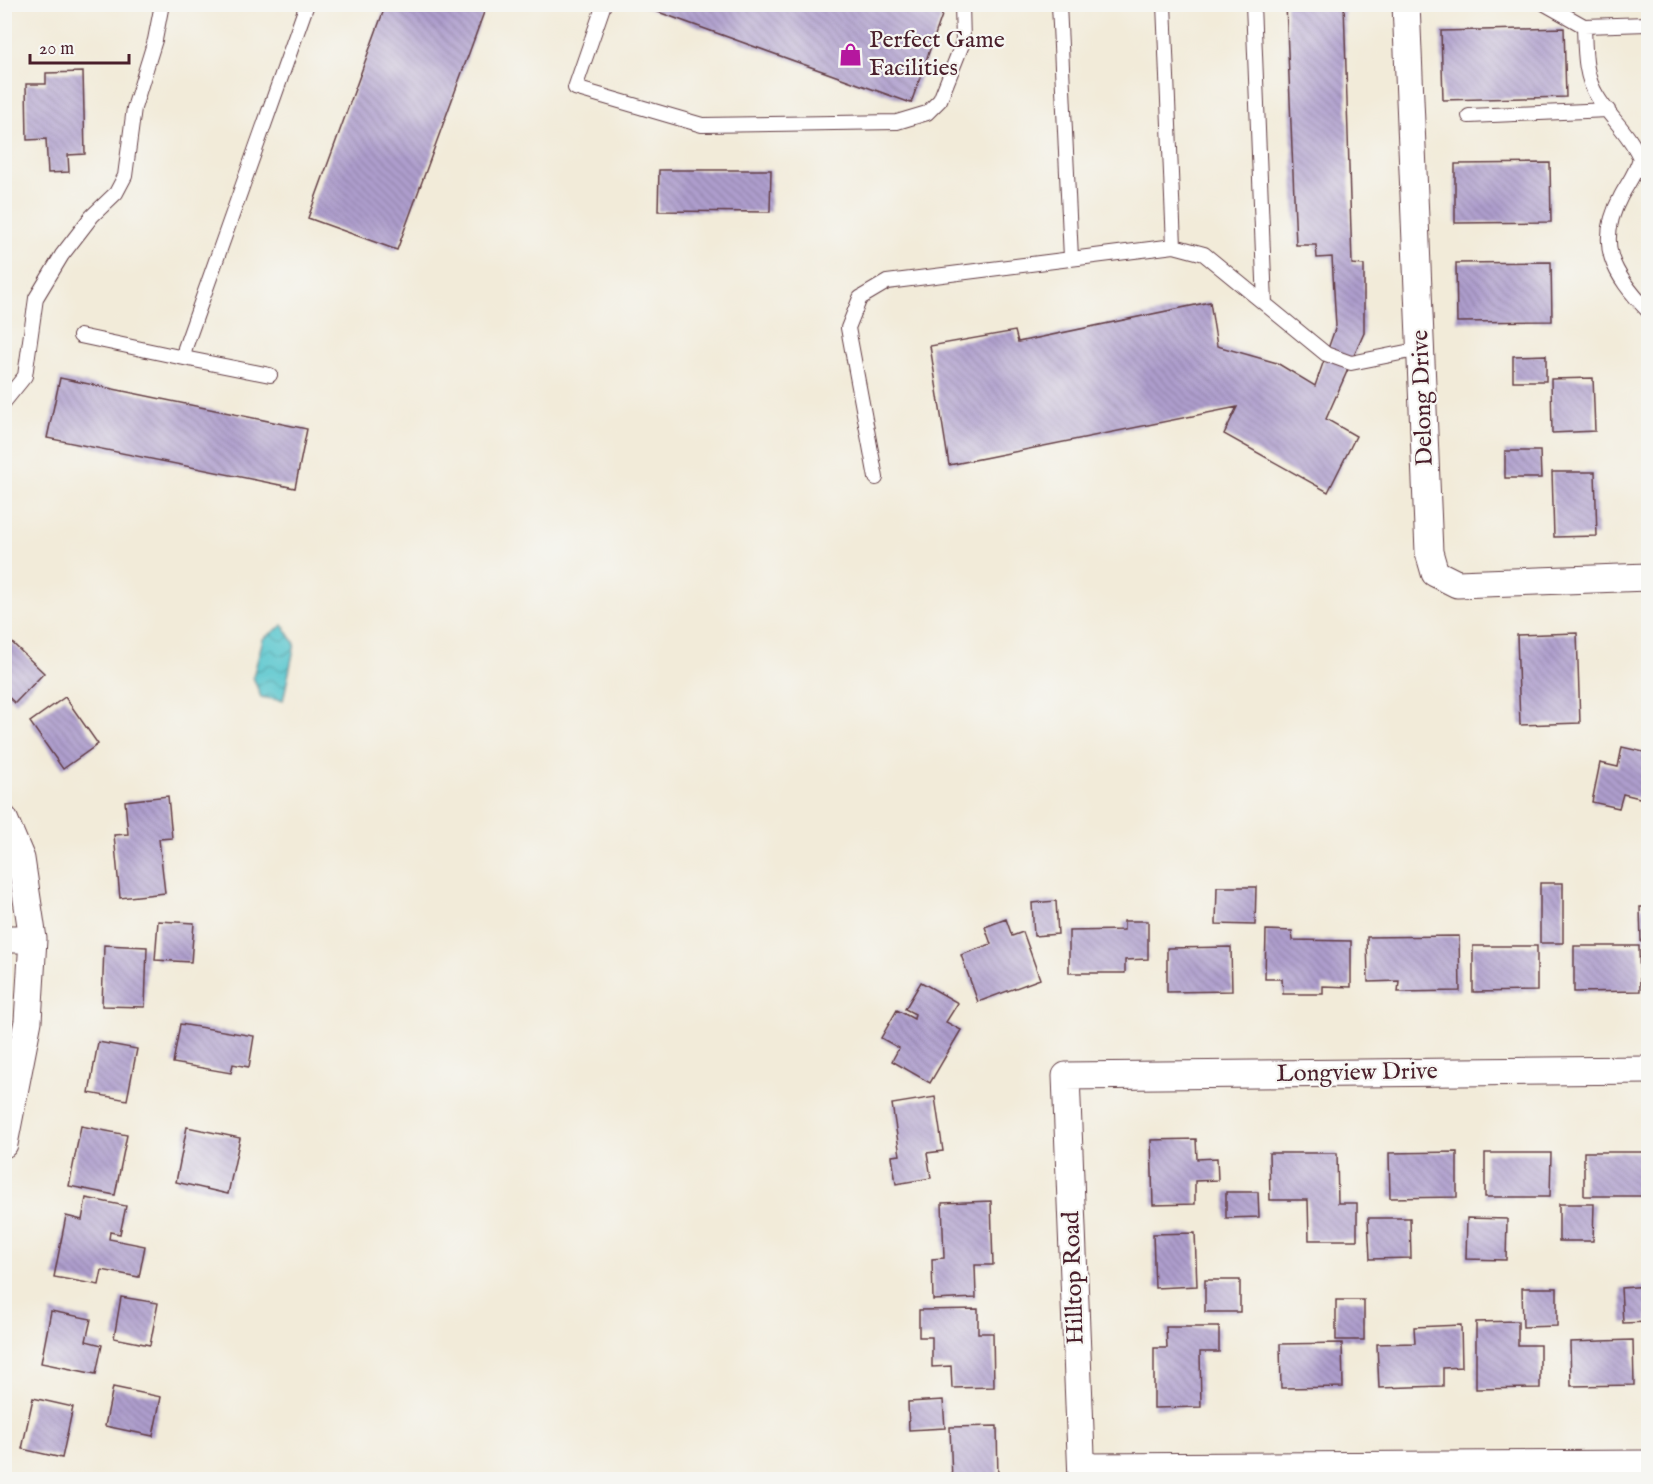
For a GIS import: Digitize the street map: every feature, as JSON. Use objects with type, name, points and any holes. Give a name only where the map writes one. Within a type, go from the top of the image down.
[{"type":"street","name":"Delong Drive","points":[[1406,4],[1429,552],[1435,573],[1457,584],[1648,576]]},
{"type":"street","points":[[4,819],[21,859],[33,939],[28,1021],[4,1144]]},
{"type":"street","points":[[4,939],[33,939]]},
{"type":"street","name":"Longview Drive","points":[[1066,1076],[1648,1070]]},
{"type":"street","name":"Hilltop Road","points":[[1066,1076],[1082,1473]]},
{"type":"street","points":[[1082,1473],[1648,1464]]},
{"type":"lane","points":[[4,402],[25,376],[36,298],[62,255],[92,216],[116,193],[125,176],[134,108],[155,40],[162,4]]},
{"type":"lane","points":[[184,358],[185,348],[306,4]]},
{"type":"lane","points":[[604,4],[575,88],[702,125],[897,122],[927,113],[940,100],[963,42],[962,4]]},
{"type":"lane","points":[[1059,4],[1071,258]]},
{"type":"lane","points":[[1164,4],[1173,246]]},
{"type":"lane","points":[[1253,4],[1265,304]]},
{"type":"lane","points":[[1545,4],[1584,26],[1648,24]]},
{"type":"lane","points":[[1584,26],[1587,69],[1597,96],[1629,138],[1640,158],[1609,221],[1610,256],[1618,276],[1648,311]]},
{"type":"lane","points":[[1469,116],[1608,110]]},
{"type":"lane","points":[[876,478],[848,328],[860,298],[887,282],[1173,246],[1203,254],[1326,354],[1351,363],[1421,349]]},
{"type":"lane","points":[[80,336],[270,375]]},
{"type":"water","points":[[283,625],[295,644],[283,701],[261,697],[253,677],[263,639]]},
{"type":"building","points":[[386,4],[487,4],[397,250],[308,218]]},
{"type":"building","name":"Perfect Game Facilities","points":[[636,4],[946,4],[911,103]]},
{"type":"building","points":[[1286,4],[1344,4],[1352,264],[1364,265],[1364,333],[1326,419],[1356,436],[1328,492],[1224,434],[1237,407],[949,465],[930,346],[1015,331],[1018,342],[1210,302],[1217,346],[1277,363],[1315,386],[1336,326],[1332,257],[1317,258],[1316,245],[1296,245]]},
{"type":"building","points":[[1564,28],[1566,97],[1443,100],[1441,31]]},
{"type":"building","points":[[83,72],[85,154],[68,155],[69,172],[48,173],[46,139],[27,140],[26,84],[46,84],[46,73]]},
{"type":"building","points":[[1550,163],[1551,222],[1455,223],[1455,164]]},
{"type":"building","points":[[659,170],[771,170],[770,212],[658,211]]},
{"type":"building","points":[[1551,262],[1552,321],[1457,322],[1456,263]]},
{"type":"building","points":[[1546,355],[1546,381],[1513,381],[1513,356]]},
{"type":"building","points":[[60,378],[307,429],[295,488],[47,438]]},
{"type":"building","points":[[1593,378],[1595,431],[1552,433],[1551,379]]},
{"type":"building","points":[[1505,451],[1540,451],[1541,478],[1505,478]]},
{"type":"building","points":[[1552,472],[1595,472],[1597,536],[1554,537]]},
{"type":"building","points":[[1577,633],[1580,723],[1520,725],[1517,635]]},
{"type":"building","points":[[4,635],[44,673],[15,703],[4,693]]},
{"type":"building","points":[[65,697],[98,744],[63,769],[30,722]]},
{"type":"building","points":[[1622,747],[1648,753],[1648,800],[1623,794],[1619,808],[1592,802],[1600,763],[1618,767]]},
{"type":"building","points":[[168,796],[172,838],[159,839],[165,893],[120,898],[114,835],[128,834],[125,801]]},
{"type":"building","points":[[1540,883],[1563,883],[1563,943],[1540,943]]},
{"type":"building","points":[[1217,887],[1256,887],[1255,925],[1216,924]]},
{"type":"building","points":[[1056,901],[1058,934],[1034,936],[1032,903]]},
{"type":"building","points":[[1640,907],[1648,907],[1648,941],[1641,942]]},
{"type":"building","points":[[1006,919],[1012,936],[1023,932],[1040,979],[978,1002],[961,955],[991,944],[985,927]]},
{"type":"building","points":[[158,921],[194,923],[191,962],[155,960]]},
{"type":"building","points":[[1124,921],[1148,921],[1148,959],[1125,960],[1125,973],[1069,973],[1069,931],[1124,930]]},
{"type":"building","points":[[1266,930],[1292,931],[1293,940],[1351,941],[1351,987],[1323,986],[1323,994],[1283,994],[1282,979],[1265,979]]},
{"type":"building","points":[[1459,936],[1460,991],[1398,992],[1399,981],[1368,982],[1367,937]]},
{"type":"building","points":[[104,945],[147,947],[145,1007],[102,1006]]},
{"type":"building","points":[[1473,946],[1537,946],[1537,991],[1473,992]]},
{"type":"building","points":[[1574,946],[1639,946],[1640,991],[1574,992]]},
{"type":"building","points":[[1231,947],[1232,991],[1167,992],[1167,948]]},
{"type":"building","points":[[921,982],[958,1003],[946,1022],[961,1030],[930,1083],[892,1061],[899,1048],[881,1038],[897,1010],[914,1019],[915,1014],[905,1009]]},
{"type":"building","points":[[180,1024],[254,1036],[249,1067],[233,1064],[231,1073],[173,1063]]},
{"type":"building","points":[[98,1042],[137,1049],[127,1100],[89,1093]]},
{"type":"building","points":[[935,1097],[943,1151],[927,1153],[931,1178],[896,1184],[892,1156],[900,1155],[892,1104]]},
{"type":"building","points":[[81,1126],[127,1135],[115,1195],[69,1186]]},
{"type":"building","points":[[187,1127],[240,1138],[228,1194],[176,1182]]},
{"type":"building","points":[[1196,1139],[1197,1159],[1217,1158],[1218,1180],[1195,1181],[1195,1204],[1153,1205],[1151,1140]]},
{"type":"building","points":[[1457,1152],[1457,1197],[1390,1198],[1389,1153]]},
{"type":"building","points":[[1584,1152],[1648,1152],[1647,1196],[1584,1196]]},
{"type":"building","points":[[1269,1153],[1337,1153],[1338,1203],[1357,1203],[1357,1240],[1309,1240],[1308,1200],[1270,1200]]},
{"type":"building","points":[[1485,1153],[1551,1153],[1550,1197],[1485,1197]]},
{"type":"building","points":[[1226,1192],[1258,1192],[1259,1217],[1226,1218]]},
{"type":"building","points":[[86,1198],[126,1206],[120,1234],[110,1232],[109,1239],[145,1246],[139,1277],[102,1270],[99,1285],[54,1277],[66,1216],[82,1220]]},
{"type":"building","points":[[991,1201],[993,1265],[975,1265],[976,1298],[933,1300],[932,1259],[944,1258],[942,1203]]},
{"type":"building","points":[[1559,1204],[1594,1204],[1593,1241],[1559,1241]]},
{"type":"building","points":[[1368,1218],[1410,1218],[1411,1258],[1370,1259]]},
{"type":"building","points":[[1467,1218],[1507,1219],[1506,1260],[1466,1259]]},
{"type":"building","points":[[1195,1233],[1197,1286],[1155,1288],[1153,1234]]},
{"type":"building","points":[[1205,1280],[1240,1280],[1240,1312],[1205,1312]]},
{"type":"building","points":[[1648,1286],[1648,1322],[1623,1323],[1621,1288]]},
{"type":"building","points":[[1522,1288],[1557,1288],[1557,1326],[1523,1327]]},
{"type":"building","points":[[121,1297],[158,1303],[150,1345],[114,1338]]},
{"type":"building","points":[[1336,1300],[1364,1300],[1364,1340],[1336,1340]]},
{"type":"building","points":[[978,1309],[978,1333],[993,1333],[994,1387],[952,1388],[951,1366],[932,1367],[932,1337],[919,1337],[919,1310]]},
{"type":"building","points":[[51,1311],[91,1319],[86,1341],[102,1345],[96,1374],[41,1363]]},
{"type":"building","points":[[1518,1321],[1518,1345],[1540,1345],[1540,1388],[1476,1389],[1476,1322]]},
{"type":"building","points":[[1461,1325],[1462,1367],[1443,1368],[1443,1386],[1379,1388],[1377,1344],[1415,1343],[1414,1327]]},
{"type":"building","points":[[1166,1327],[1219,1327],[1219,1352],[1200,1352],[1201,1407],[1154,1408],[1154,1348],[1167,1348]]},
{"type":"building","points":[[1633,1340],[1634,1385],[1571,1386],[1570,1342]]},
{"type":"building","points":[[1342,1343],[1343,1387],[1281,1388],[1280,1344]]},
{"type":"building","points":[[113,1387],[161,1397],[153,1436],[105,1426]]},
{"type":"building","points":[[33,1398],[73,1407],[62,1458],[22,1449]]},
{"type":"building","points":[[943,1400],[945,1428],[909,1430],[908,1402]]},
{"type":"building","points":[[997,1426],[998,1480],[952,1480],[950,1427]]},
{"type":"place","name":"Perfect Game Facilities","points":[[851,54]]}]
